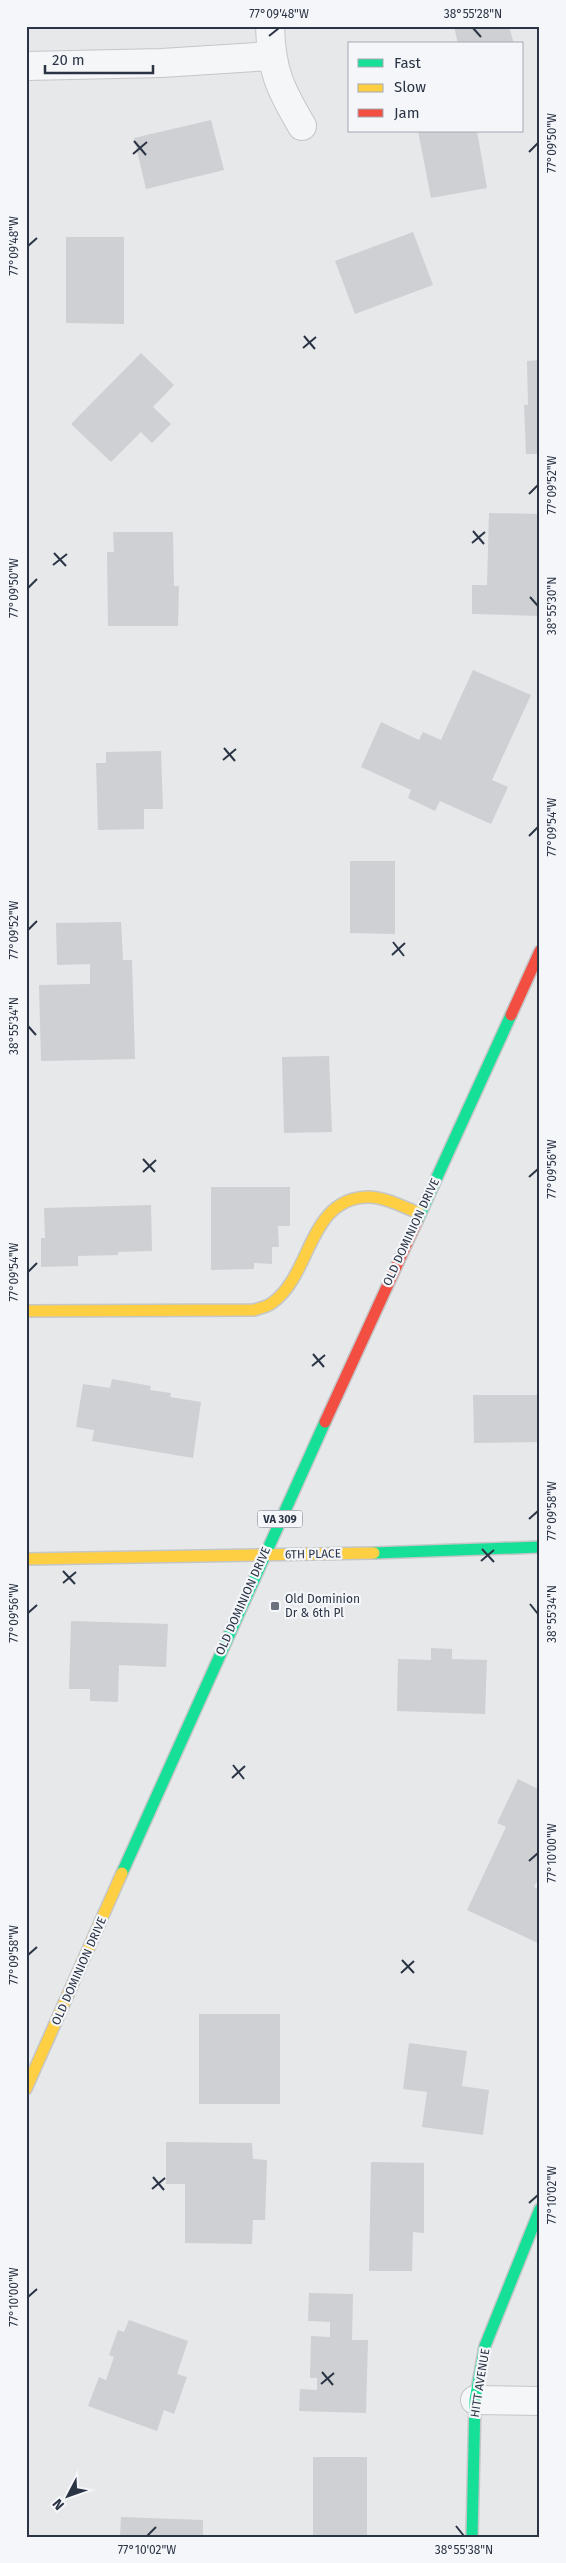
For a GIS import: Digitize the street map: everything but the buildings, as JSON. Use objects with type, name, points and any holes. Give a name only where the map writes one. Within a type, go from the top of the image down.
[{"type":"street","points":[[270,26],[271,56],[281,90],[302,126]]},
{"type":"street","points":[[26,66],[162,63],[271,56]]},
{"type":"street","name":"OLD DOMINION DRIVE","points":[[26,2089],[264,1555],[540,951]]},
{"type":"street","points":[[26,1311],[254,1310],[272,1303],[285,1291],[326,1216],[345,1201],[366,1197],[419,1213]]},
{"type":"street","name":"6TH PLACE","points":[[26,1559],[264,1555],[540,1547]]},
{"type":"street","name":"HITT AVENUE","points":[[472,2537],[472,2462],[475,2400],[485,2346],[540,2209]]},
{"type":"street","points":[[475,2400],[540,2401]]},
{"type":"traffic: fast","points":[[417,1221],[511,1015]]},
{"type":"traffic: fast","points":[[122,1873],[325,1422]]},
{"type":"traffic: fast","points":[[374,1553],[540,1547]]},
{"type":"traffic: fast","points":[[472,2537],[475,2400],[485,2346],[540,2209]]},
{"type":"traffic: slow","points":[[26,1311],[254,1310],[270,1304],[285,1290],[322,1224],[333,1210],[348,1201],[374,1197],[387,1200],[419,1213]]},
{"type":"traffic: slow","points":[[26,1559],[374,1553]]},
{"type":"traffic: slow","points":[[26,2089],[122,1873]]},
{"type":"traffic: jam","points":[[511,1015],[540,951]]},
{"type":"traffic: jam","points":[[325,1422],[417,1221]]},
{"type":"place","name":"Old Dominion Dr & 6th Pl","points":[[275,1606]]}]
